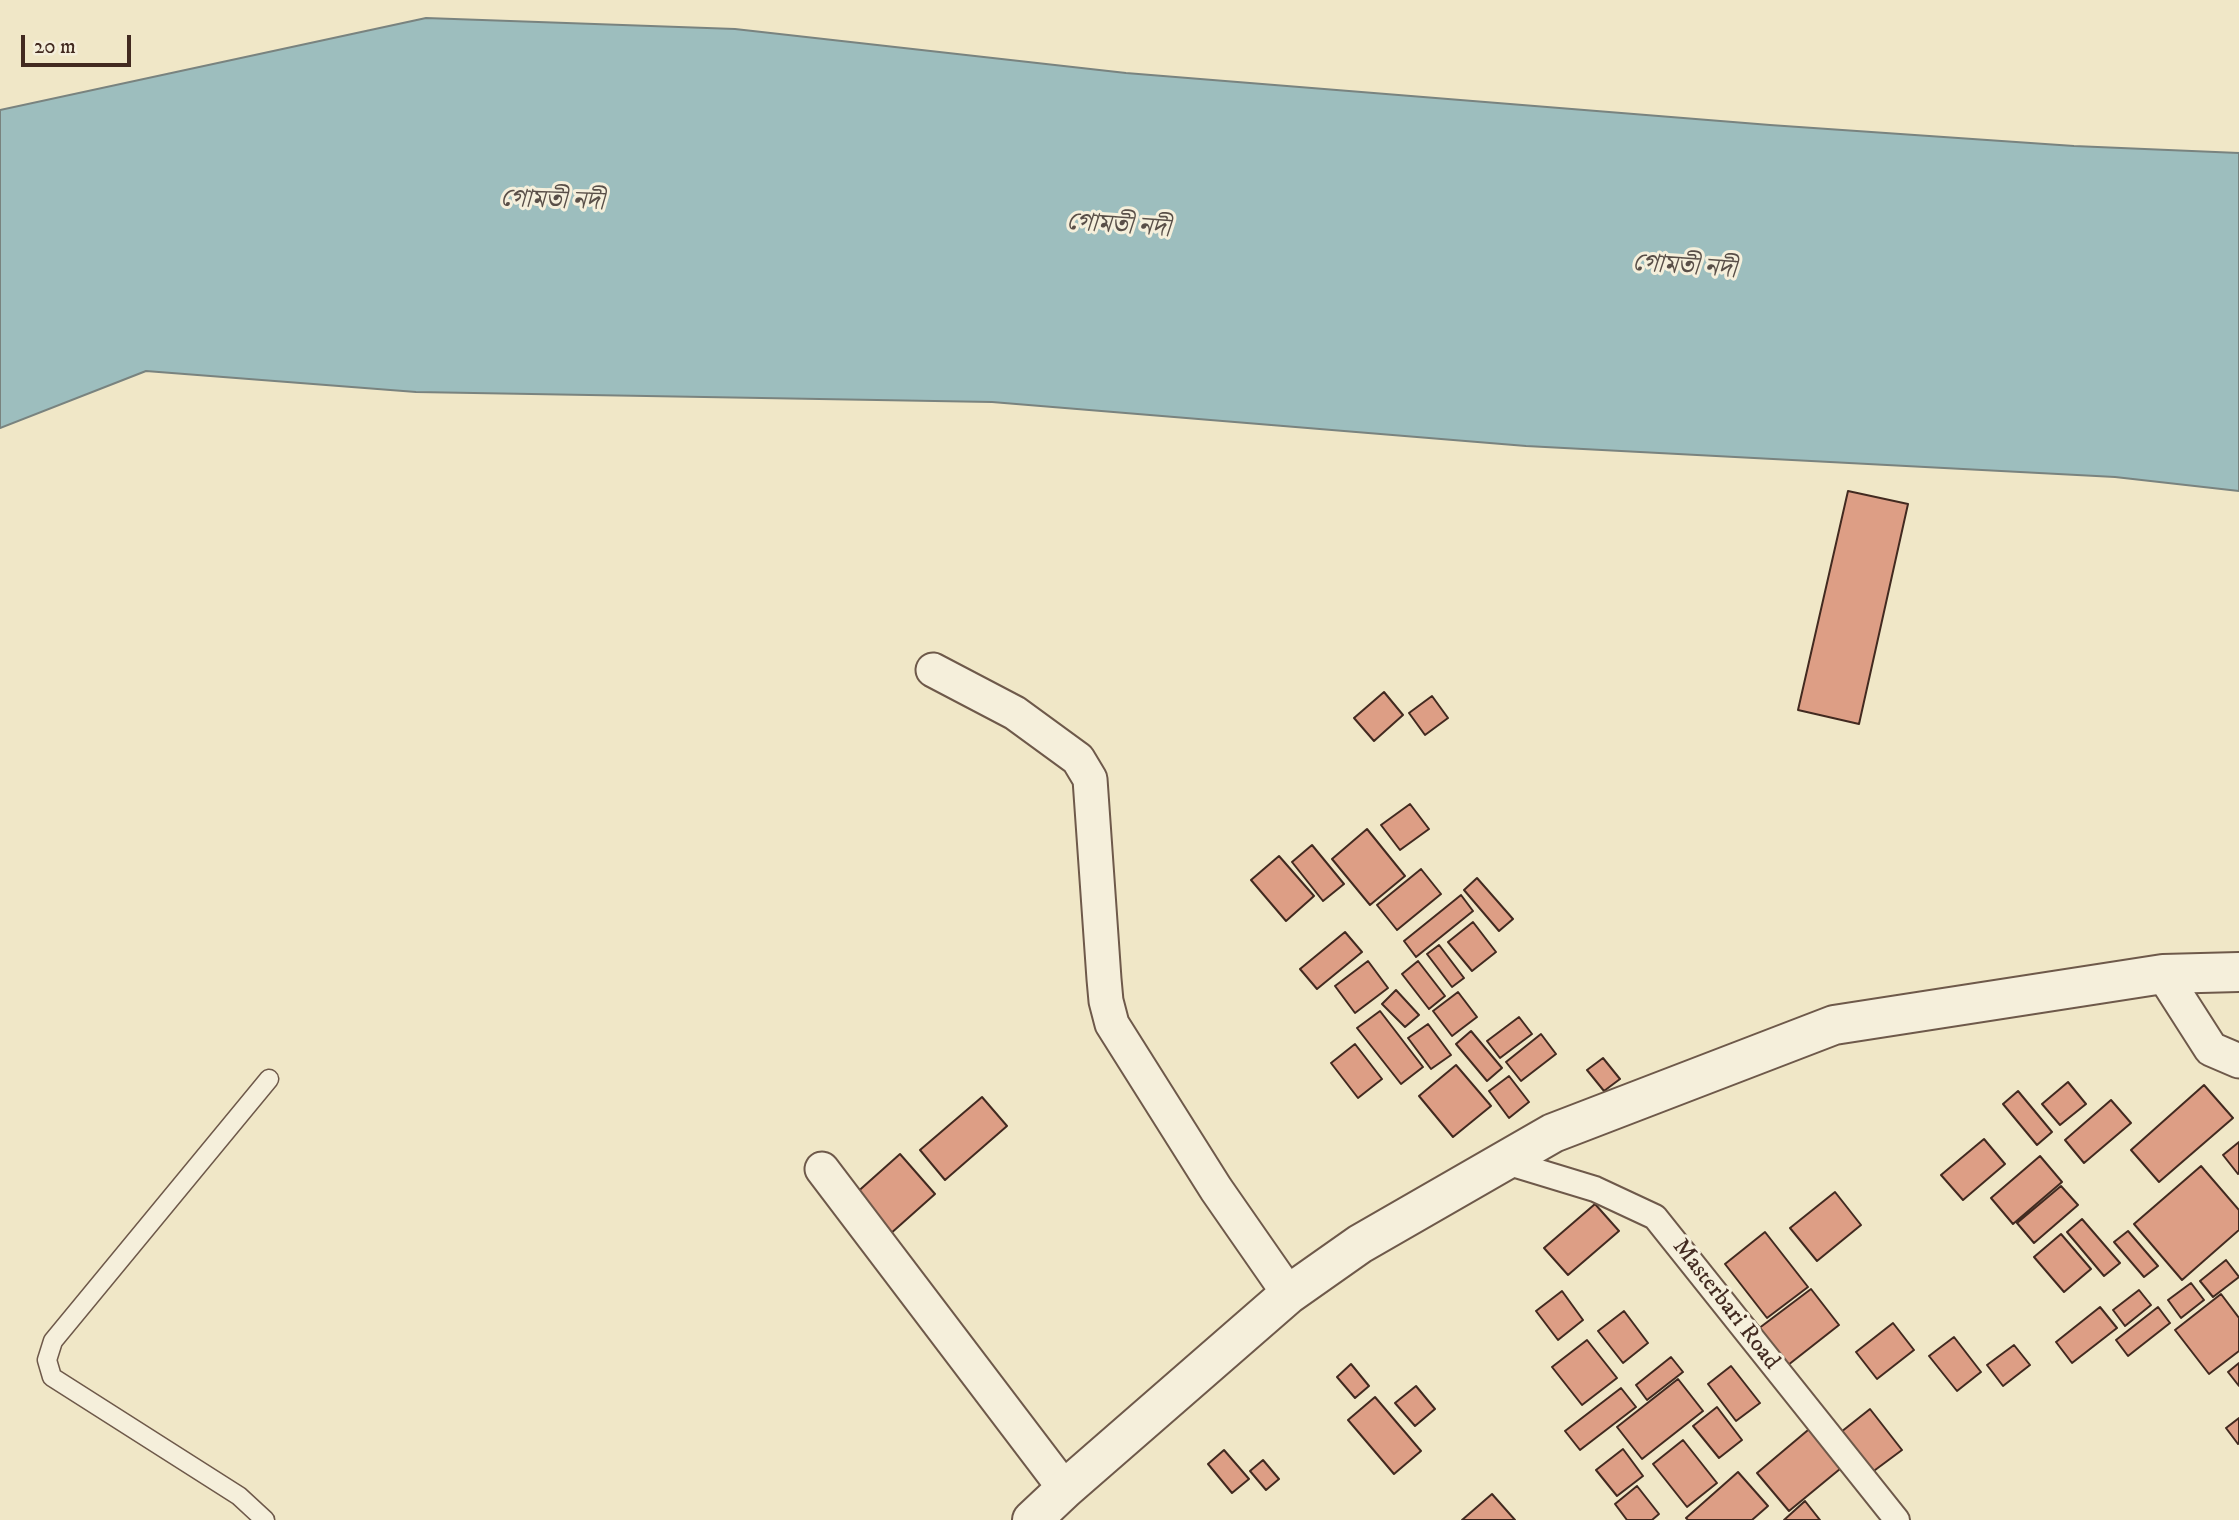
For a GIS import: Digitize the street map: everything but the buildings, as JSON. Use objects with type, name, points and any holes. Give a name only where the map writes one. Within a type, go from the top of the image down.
[{"type":"street","points":[[933,670],[1015,713],[1078,759],[1090,779],[1105,990],[1112,1024],[1216,1189],[1289,1294]]},
{"type":"street","points":[[1032,1520],[1289,1294],[1360,1244],[1553,1133],[1834,1025],[2163,974],[2239,972]]},
{"type":"street","points":[[2163,974],[2211,1049],[2239,1061]]},
{"type":"street","name":"Masterbari Road","points":[[1503,1161],[1595,1189],[1655,1217],[1897,1520]]},
{"type":"street","points":[[822,1169],[1065,1489]]},
{"type":"lane","points":[[265,1520],[239,1496],[52,1377],[47,1360],[52,1341],[269,1079]]},
{"type":"water","name":"গোমতী নদী","points":[[426,18],[735,29],[1126,73],[1770,125],[2074,146],[2239,153],[2239,491],[2115,477],[1526,446],[992,402],[416,392],[146,371],[0,428],[0,110]]}]
